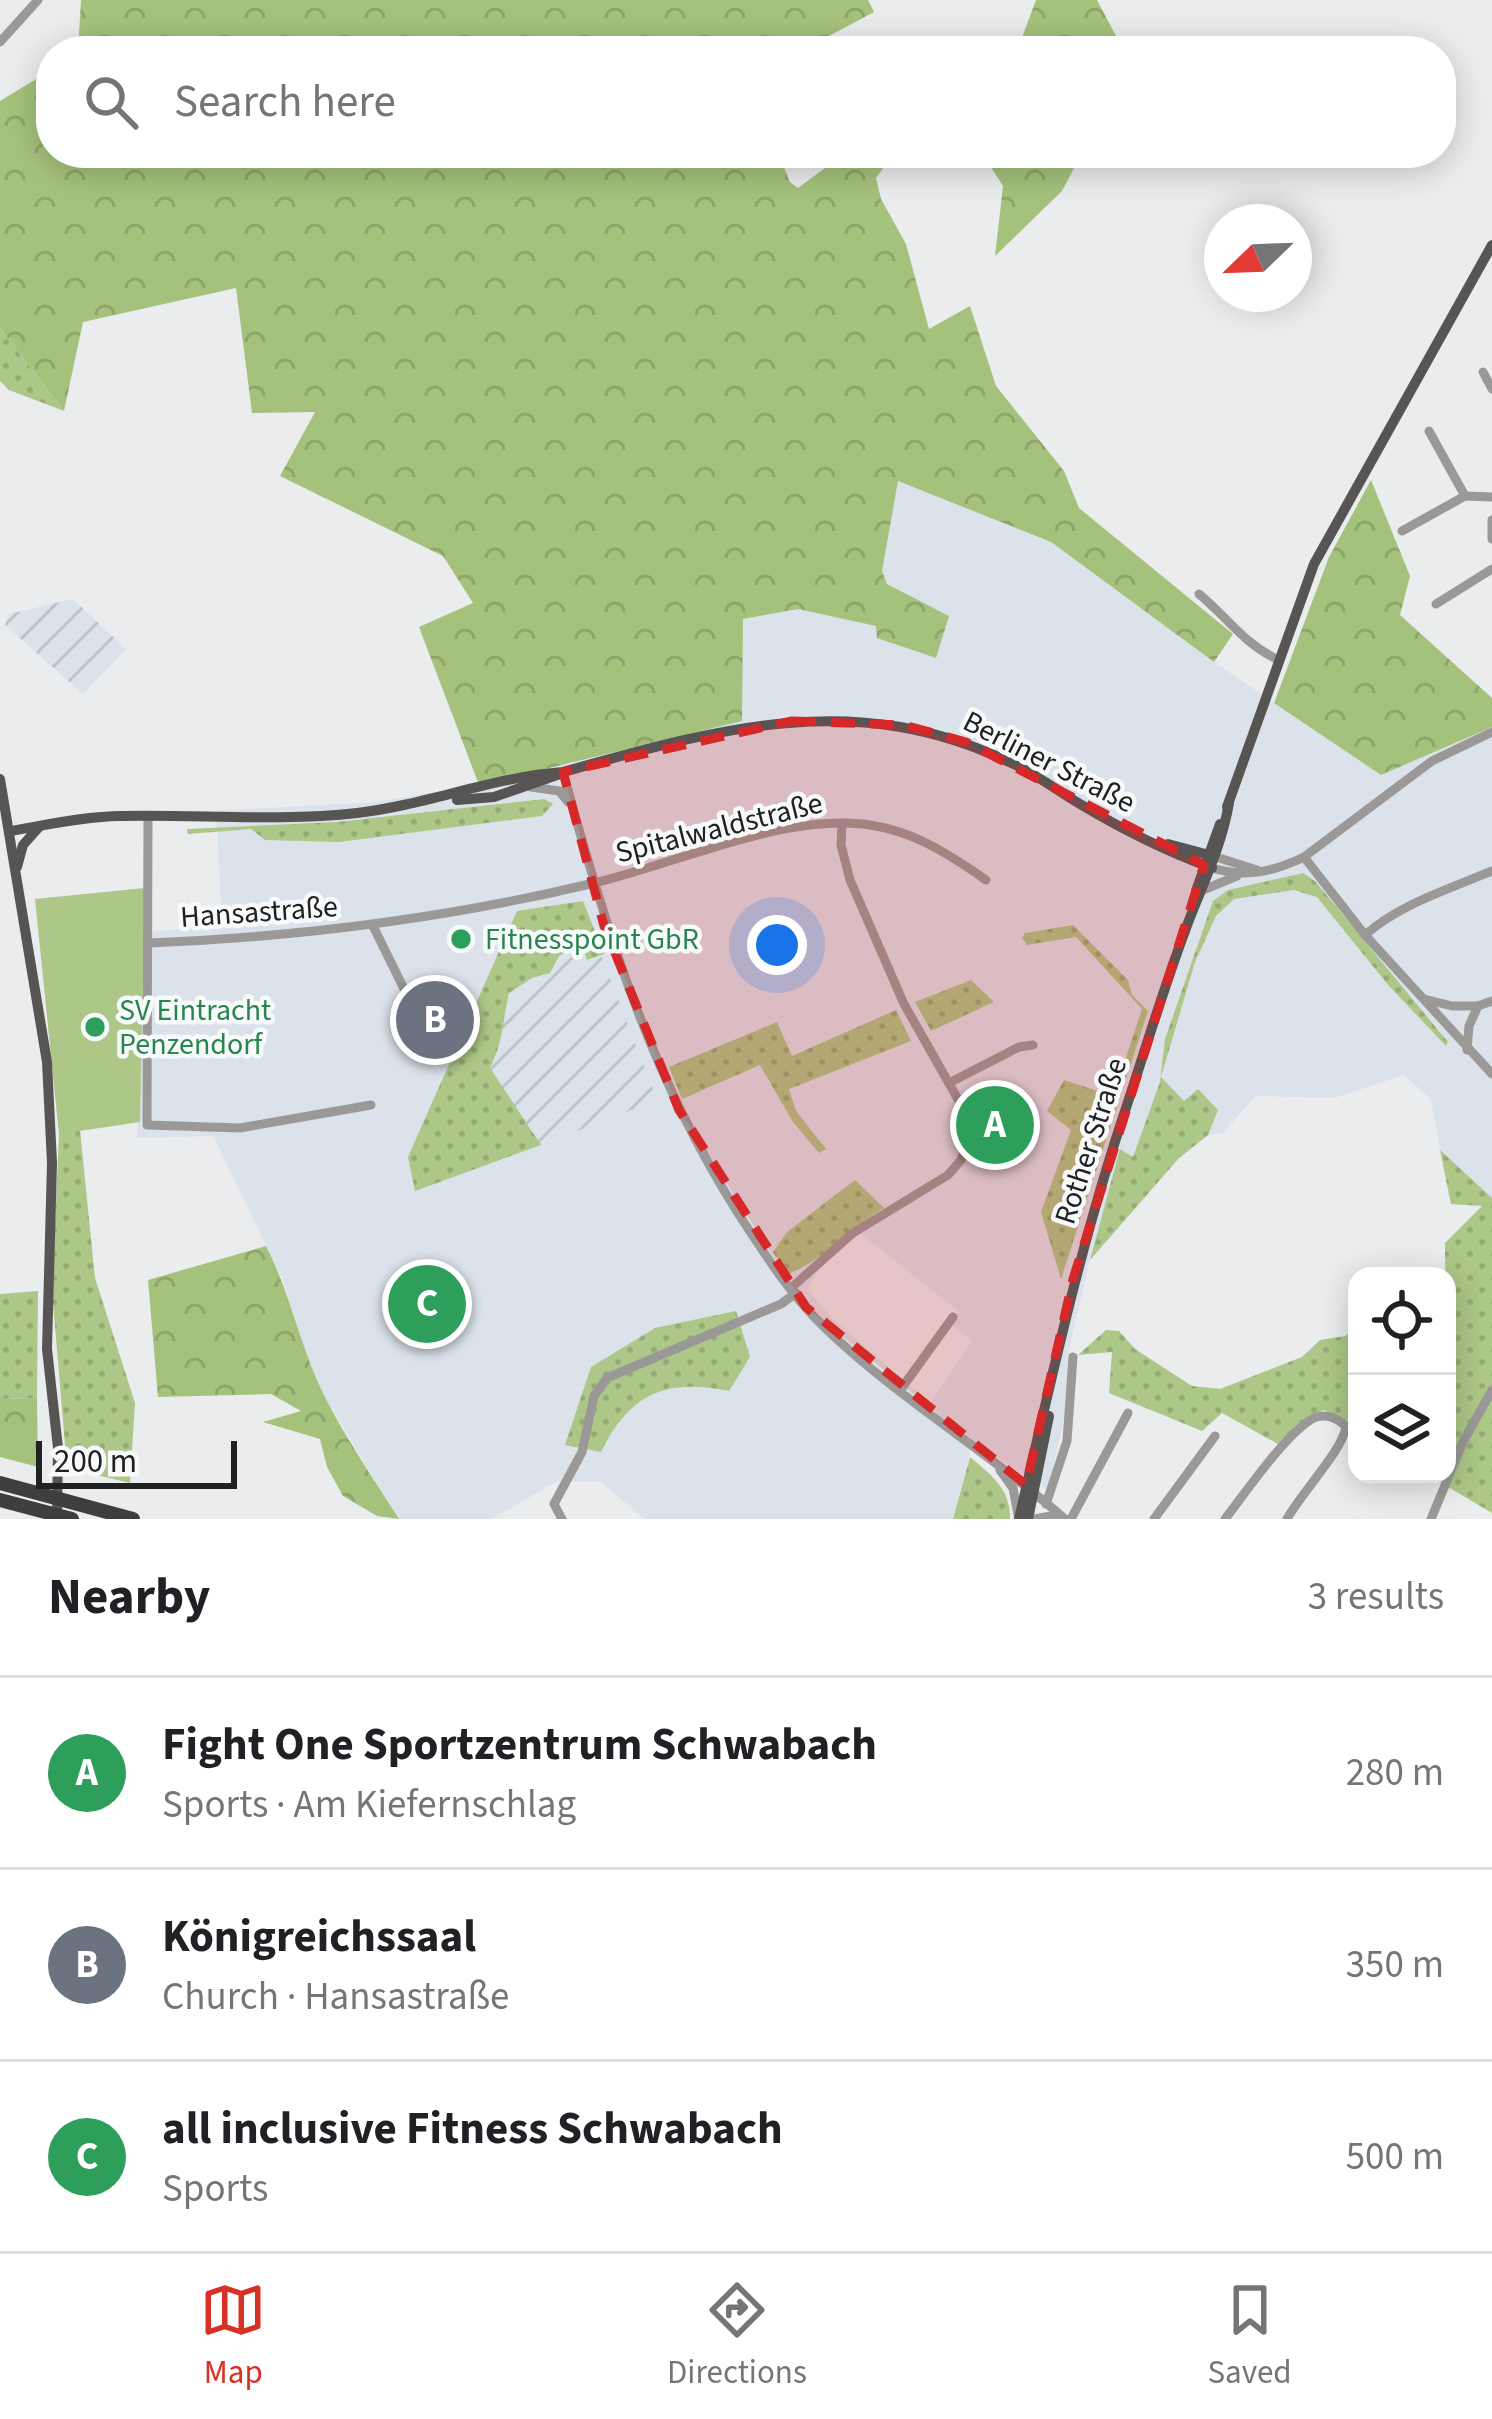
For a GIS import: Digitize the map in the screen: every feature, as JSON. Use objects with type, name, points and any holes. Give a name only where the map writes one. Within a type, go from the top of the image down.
[{"type":"highway","points":[[0,1483],[133,1519]]},
{"type":"highway","points":[[0,1499],[72,1519]]},
{"type":"main road","points":[[1210,861],[1313,563],[1492,245]]},
{"type":"main road","name":"Berliner Straße","points":[[435,800],[732,728],[828,719],[904,725],[966,742],[1011,762],[1094,813],[1210,861]]},
{"type":"main road","name":"Berliner Straße","points":[[5,832],[93,818],[336,814],[494,797],[563,772]]},
{"type":"main road","points":[[0,778],[5,832],[16,870],[47,1062],[52,1162],[47,1349],[57,1519]]},
{"type":"main road","points":[[16,870],[23,844],[39,826]]},
{"type":"main road","name":"Rother Straße","points":[[1192,912],[1210,861]]},
{"type":"main road","name":"Rother Straße","points":[[1019,1518],[1030,1489],[1073,1279],[1104,1172],[1210,861]]},
{"type":"main road","name":"Rother Straße","points":[[1030,1489],[1031,1519]]},
{"type":"street","points":[[0,42],[38,0]]},
{"type":"street","points":[[1483,373],[1492,388]]},
{"type":"street","points":[[1429,431],[1465,496]]},
{"type":"street","points":[[1402,531],[1465,496],[1492,496]]},
{"type":"street","points":[[1492,520],[1492,539]]},
{"type":"street","points":[[1436,604],[1492,569]]},
{"type":"street","points":[[1198,594],[1252,648],[1277,659]]},
{"type":"street","points":[[1203,890],[1304,856],[1432,761],[1492,731]]},
{"type":"street","points":[[563,772],[625,984],[679,1110],[750,1231],[839,1340],[1065,1517]]},
{"type":"street","points":[[531,787],[560,791],[575,816]]},
{"type":"street","points":[[148,816],[148,1124],[240,1127],[371,1105]]},
{"type":"street","points":[[562,1519],[554,1504],[582,1452],[595,1396],[608,1378],[781,1304],[853,1233],[955,1168],[965,1149],[964,1110],[904,1004],[872,935],[843,859],[842,823]]},
{"type":"street","name":"Spitalwaldstraße","points":[[593,884],[793,828],[842,823],[882,826],[922,839],[986,880]]},
{"type":"street","points":[[1304,856],[1420,998],[1492,1074]]},
{"type":"street","points":[[1210,861],[1262,872]]},
{"type":"street","points":[[1210,861],[1239,875]]},
{"type":"street","points":[[1365,934],[1408,907],[1492,872]]},
{"type":"street","name":"Hansastraße","points":[[148,943],[258,939],[373,926],[593,884]]},
{"type":"street","name":"Hansastraße","points":[[373,926],[409,998]]},
{"type":"street","points":[[1420,998],[1452,1006],[1492,1001]]},
{"type":"street","points":[[1467,1051],[1469,1026],[1478,1006]]},
{"type":"street","points":[[949,1083],[1019,1047],[1033,1046]]},
{"type":"street","points":[[901,1389],[953,1317]]},
{"type":"street","points":[[1046,1504],[1067,1441],[1073,1357]]},
{"type":"street","points":[[1431,1519],[1463,1442],[1492,1390]]},
{"type":"street","points":[[1065,1517],[1128,1413]]},
{"type":"street","points":[[1225,1519],[1313,1419],[1339,1420],[1346,1427],[1344,1438],[1287,1519]]},
{"type":"street","points":[[1154,1519],[1215,1436]]},
{"type":"street","points":[[989,1457],[1013,1488],[1019,1518]]},
{"type":"street","points":[[1031,1519],[1065,1517]]},
{"type":"highlighted area","points":[[792,721],[904,725],[966,742],[1204,865],[1073,1279],[1026,1485],[806,1307],[679,1110],[604,926],[563,772]]},
{"type":"shaded area","points":[[897,480],[1051,542],[1214,662],[1381,775],[1492,727],[1492,1198],[1440,1150],[1431,1099],[1404,1075],[1334,1098],[1256,1096],[1223,1133],[1208,1135],[1179,1158],[1090,1260],[1068,1353],[1078,1355],[1048,1491],[973,1441],[953,1519],[645,1519],[601,1482],[557,1481],[492,1519],[399,1519],[325,1398],[300,1339],[283,1280],[213,1136],[137,1138],[145,932],[222,925],[216,811],[375,802],[479,785],[637,746],[738,620],[798,609],[876,626],[949,616],[887,584],[881,571]],"holes":[[[860,1233],[958,1311],[952,1325],[972,1341],[930,1403],[833,1319],[807,1289],[821,1266]]]},
{"type":"shaded area","points":[[73,599],[126,649],[83,694],[5,625],[9,614]]},
{"type":"shaded area","points":[[583,943],[588,960],[601,955],[657,1100],[541,1145],[489,1068],[504,1039],[508,993],[550,973],[559,956]]},
{"type":"green space","points":[[81,0],[868,0],[874,12],[829,36],[79,36]]},
{"type":"green space","points":[[1036,0],[1097,0],[1116,36],[1023,36]]},
{"type":"green space","points":[[36,79],[36,168],[784,168],[798,188],[825,168],[883,168],[876,178],[881,199],[906,244],[929,329],[970,306],[996,386],[1064,471],[1079,508],[1233,634],[1214,662],[1051,542],[898,481],[882,571],[887,584],[949,616],[936,658],[877,638],[876,626],[798,609],[743,619],[742,721],[479,785],[419,627],[473,603],[443,556],[280,476],[315,412],[252,413],[236,288],[83,322],[64,411],[0,328],[0,101]]},
{"type":"green space","points":[[992,168],[1074,168],[1062,191],[995,256],[1003,186]]},
{"type":"green space","points":[[0,328],[64,411],[9,390],[0,381]]},
{"type":"green space","points":[[1371,480],[1410,576],[1400,615],[1492,698],[1492,727],[1381,775],[1274,703],[1329,557]]},
{"type":"green space","points":[[544,799],[553,804],[542,816],[339,842],[265,840],[251,829],[188,834],[187,829],[337,822]]},
{"type":"green space","points":[[1303,873],[1315,881],[1448,1042],[1446,1046],[1389,986],[1317,897],[1294,890],[1234,899],[1216,916],[1195,962],[1161,1077],[1184,1101],[1198,1089],[1218,1110],[1208,1135],[1179,1158],[1090,1260],[1120,1149],[1133,1157],[1160,1082],[1165,1039],[1213,901],[1228,890]]},
{"type":"green space","name":"SV Eintracht Penzendorf","points":[[145,888],[140,1122],[59,1134],[35,899]]},
{"type":"green space","points":[[583,901],[604,954],[587,960],[582,944],[559,956],[550,973],[509,993],[490,1068],[541,1145],[415,1191],[408,1157],[517,911]]},
{"type":"green space","points":[[1073,925],[1128,980],[1132,995],[1148,1011],[1061,1279],[1041,1212],[1071,1130],[1047,1111],[1064,1080],[1113,1096],[1142,1009],[1076,937],[1027,945],[1022,938],[1025,933]]},
{"type":"green space","points":[[971,980],[994,1002],[931,1031],[915,1002]]},
{"type":"green space","points":[[896,1010],[911,1041],[789,1089],[796,1111],[826,1149],[819,1153],[793,1122],[760,1065],[682,1099],[669,1067],[777,1022],[792,1056]]},
{"type":"green space","points":[[80,1130],[95,1278],[135,1403],[130,1483],[67,1468],[52,1291],[59,1134]]},
{"type":"green space","points":[[1440,1150],[1492,1198],[1492,1513],[1441,1483],[1456,1483],[1456,1267],[1445,1267],[1445,1243],[1482,1206],[1451,1204]]},
{"type":"green space","points":[[855,1180],[884,1208],[788,1274],[773,1252],[787,1232]]},
{"type":"green space","points":[[266,1246],[325,1397],[399,1519],[377,1516],[343,1496],[327,1467],[320,1439],[263,1422],[301,1411],[271,1394],[158,1397],[148,1280]]},
{"type":"green space","points":[[38,1291],[37,1398],[0,1399],[0,1294]]},
{"type":"green space","points":[[736,1311],[750,1357],[729,1391],[668,1389],[624,1416],[601,1452],[565,1445],[591,1367],[655,1328]]},
{"type":"green space","points":[[1106,1330],[1119,1331],[1135,1349],[1192,1386],[1220,1389],[1302,1357],[1320,1340],[1348,1334],[1348,1422],[1324,1410],[1308,1417],[1278,1444],[1222,1413],[1202,1431],[1109,1393],[1112,1352],[1078,1355]]},
{"type":"green space","points":[[37,1398],[38,1467],[0,1457],[0,1399]]},
{"type":"green space","points":[[970,1457],[1003,1491],[1010,1519],[953,1519]]},
{"type":"place","name":"Fitnesspoint GbR","points":[[461,939]]},
{"type":"place","name":"Königreichssaal","points":[[435,1020]]},
{"type":"place","name":"SV Eintracht Penzendorf","points":[[95,1027]]},
{"type":"place","name":"Fight One Sportzentrum Schwabach","points":[[995,1125]]},
{"type":"place","name":"all inclusive Fitness Schwabach","points":[[427,1304]]}]
